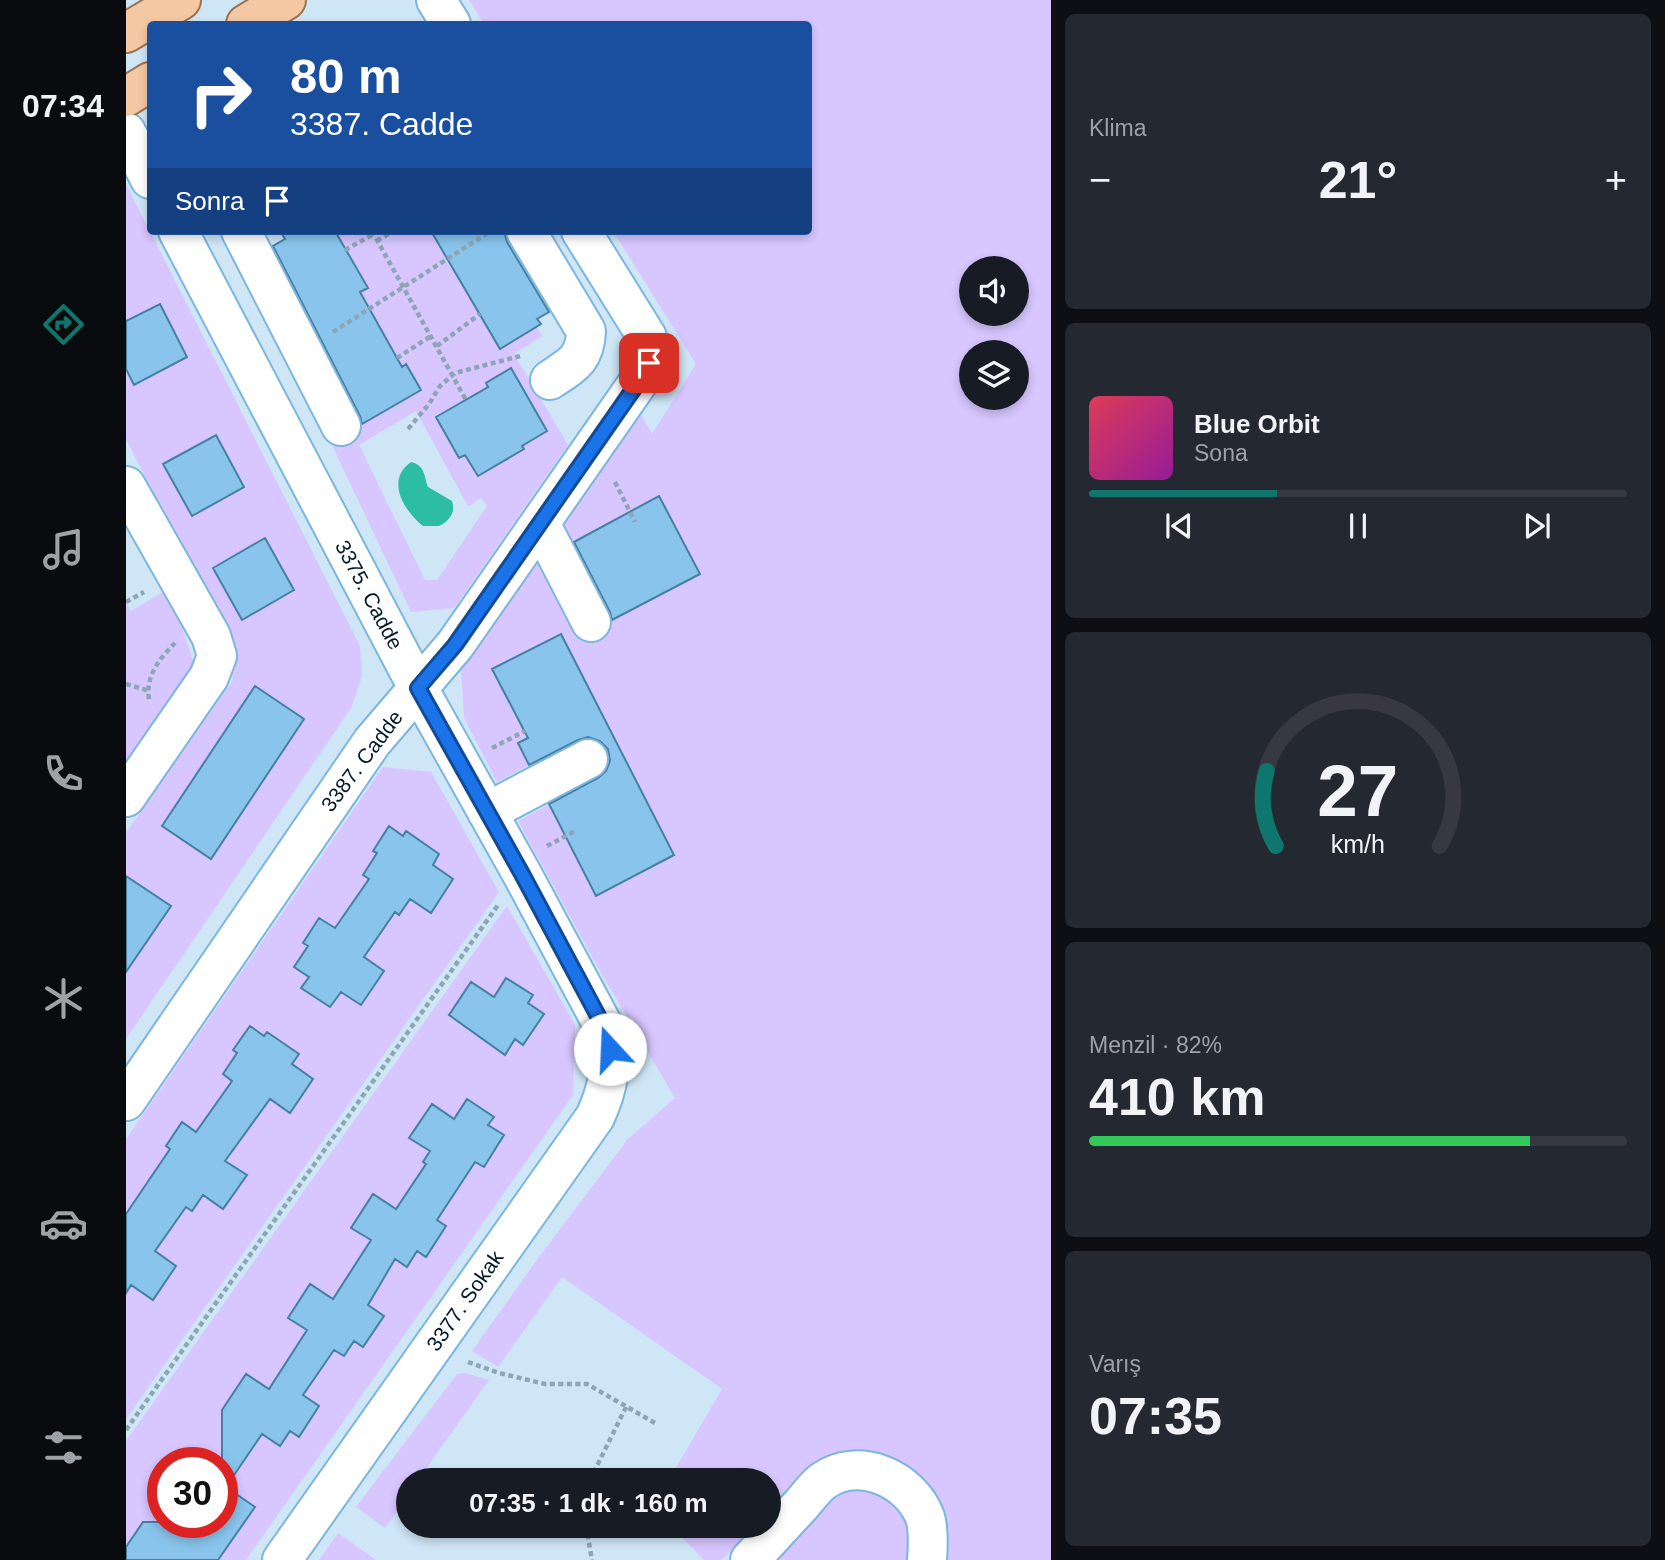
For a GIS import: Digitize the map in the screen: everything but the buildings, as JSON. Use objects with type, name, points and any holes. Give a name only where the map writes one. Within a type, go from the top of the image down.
[{"type":"main road","points":[[126,33],[181,0]]},
{"type":"main road","points":[[126,97],[147,84]]},
{"type":"street","points":[[436,0],[449,21]]},
{"type":"street","points":[[126,132],[147,173]]},
{"type":"street","name":"3375. Cadde","points":[[180,235],[418,688],[605,1029]]},
{"type":"street","points":[[243,235],[341,426]]},
{"type":"street","points":[[528,235],[586,331],[583,354],[550,380]]},
{"type":"street","name":"3387. Cadde","points":[[126,1101],[372,741],[455,645],[644,374],[649,357],[647,337],[583,235]]},
{"type":"street","points":[[126,486],[211,636],[217,656],[209,677],[126,797]]},
{"type":"street","points":[[540,523],[591,622]]},
{"type":"street","points":[[487,812],[588,759]]},
{"type":"street","name":"3377. Sokak","points":[[282,1560],[595,1117],[605,1096],[610,1072],[610,1049],[605,1029]]},
{"type":"street","points":[[750,1560],[822,1481],[842,1472],[858,1470],[878,1472],[898,1483],[913,1497],[925,1518],[927,1560]]},
{"type":"path","points":[[345,250],[370,235]]},
{"type":"path","points":[[374,235],[466,400]]},
{"type":"path","points":[[377,241],[387,235]]},
{"type":"path","points":[[303,352],[486,235]]},
{"type":"path","points":[[437,346],[480,314]]},
{"type":"path","points":[[397,358],[431,336]]},
{"type":"path","points":[[408,429],[452,374],[470,367],[506,361],[532,352],[550,380]]},
{"type":"path","points":[[126,1430],[522,874]]},
{"type":"path","points":[[432,1347],[499,1373],[545,1384],[587,1384],[655,1423]]},
{"type":"path","points":[[596,1468],[626,1407]]},
{"type":"path","points":[[588,1538],[592,1560]]},
{"type":"shaded area","points":[[469,0],[1051,0],[1051,1560],[944,1560],[949,1529],[932,1493],[879,1457],[781,1511],[781,1468],[676,1468],[722,1389],[562,1277],[498,1367],[472,1351],[628,1139],[675,1098],[600,971],[518,821],[615,770],[595,731],[497,782],[464,718],[461,668],[639,411],[652,434],[696,364],[615,235],[812,235],[812,21],[482,21]]},
{"type":"shaded area","points":[[126,184],[147,225],[147,235],[152,235],[360,646],[362,677],[351,708],[126,1039],[126,833],[233,680],[229,643],[126,439]]},
{"type":"shaded area","points":[[281,235],[479,235],[542,336],[514,354],[568,445],[454,608],[411,612],[331,443],[383,412]],"holes":[[[416,411],[468,506],[481,498],[487,506],[437,580],[425,580],[359,445]]]},
{"type":"shaded area","points":[[411,462],[421,468],[428,487],[452,501],[451,516],[439,526],[423,526],[409,512],[400,495],[399,477]]},
{"type":"shaded area","points":[[168,589],[193,660],[189,675],[126,765],[126,603],[131,611]]},
{"type":"shaded area","points":[[383,767],[431,772],[499,892],[126,1419],[126,1139]]},
{"type":"shaded area","points":[[507,906],[575,1025],[573,1095],[246,1560],[126,1560],[126,1441]]},
{"type":"shaded area","points":[[465,1373],[489,1380],[427,1468],[396,1468],[396,1513],[385,1528],[356,1507],[457,1374]]},
{"type":"shaded area","points":[[878,1483],[906,1513],[912,1560],[764,1560],[835,1485]]},
{"type":"shaded area","points":[[338,1533],[376,1560],[319,1560]]},
{"type":"shaded area","points":[[683,1538],[746,1538],[721,1560],[704,1560]]},
{"type":"route","points":[[610,1049],[605,1029],[418,688],[455,645],[644,374],[649,363]]}]
